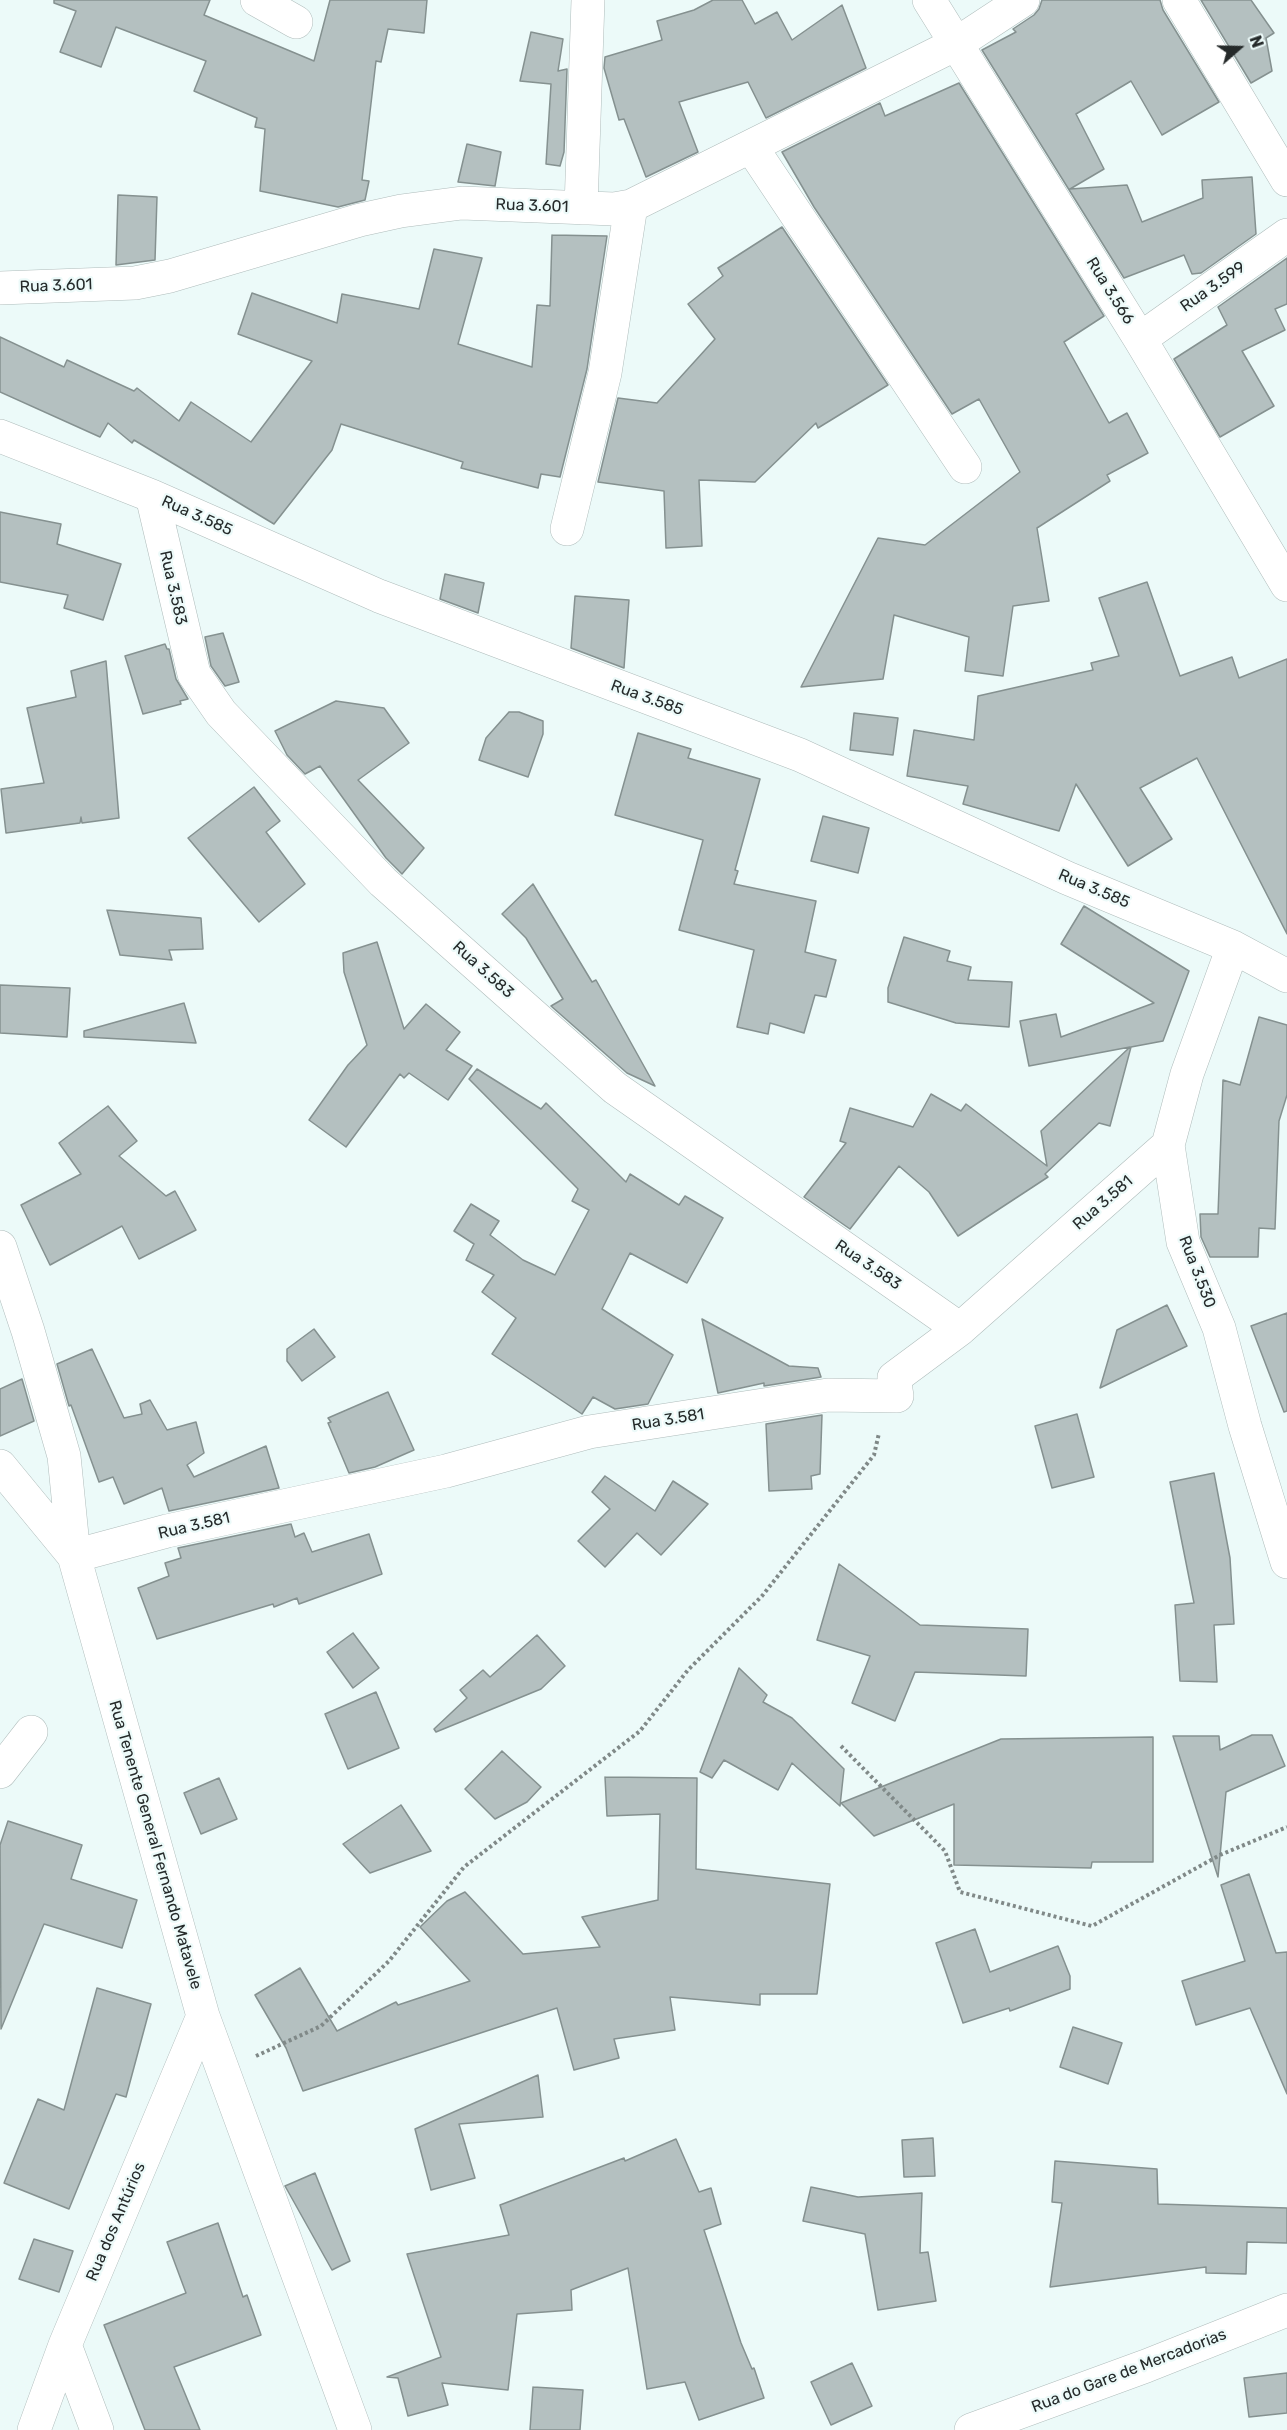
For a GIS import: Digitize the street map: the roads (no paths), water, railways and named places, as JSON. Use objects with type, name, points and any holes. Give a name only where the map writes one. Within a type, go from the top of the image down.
[{"type":"street","points":[[257,0],[296,22]]},
{"type":"street","points":[[581,208],[588,0]]},
{"type":"street","name":"Rua 3.566","points":[[929,0],[1285,577]]},
{"type":"street","name":"Rua 3.601","points":[[0,288],[147,281],[360,220],[401,211],[462,203],[614,209],[631,206],[752,148],[956,44],[1023,0]]},
{"type":"street","points":[[1179,0],[1287,180]]},
{"type":"street","points":[[752,148],[965,467]]},
{"type":"street","points":[[567,529],[605,373],[631,206]]},
{"type":"street","name":"Rua 3.599","points":[[1140,339],[1287,235]]},
{"type":"street","name":"Rua 3.585","points":[[0,436],[152,496],[379,596],[535,657],[800,755],[1067,878],[1233,947],[1287,976]]},
{"type":"street","name":"Rua 3.583","points":[[152,496],[194,674],[221,713],[383,882],[615,1088],[960,1329]]},
{"type":"street","name":"Rua 3.530","points":[[1233,947],[1187,1074],[1168,1145],[1183,1242],[1219,1328],[1245,1426],[1287,1562]]},
{"type":"street","name":"Rua 3.581","points":[[74,1556],[167,1532],[446,1471],[589,1432],[828,1395],[897,1396],[894,1378],[960,1329],[1168,1145]]},
{"type":"street","name":"Rua Tenente General Fernando Matavele","points":[[0,1247],[28,1331],[64,1456],[74,1556],[203,2016],[356,2430]]},
{"type":"street","points":[[0,1466],[74,1556]]},
{"type":"street","points":[[0,1772],[31,1732]]},
{"type":"street","name":"Rua dos Antúrios","points":[[34,2430],[65,2345],[203,2016]]},
{"type":"street","name":"Rua do Gare de Mercadorias","points":[[970,2430],[1146,2366],[1287,2310]]},
{"type":"street","points":[[65,2345],[97,2430]]}]
